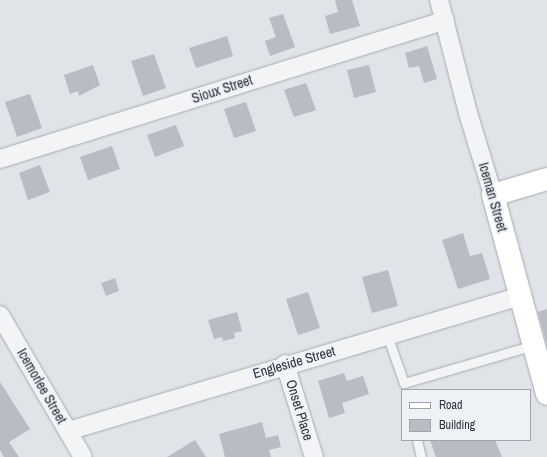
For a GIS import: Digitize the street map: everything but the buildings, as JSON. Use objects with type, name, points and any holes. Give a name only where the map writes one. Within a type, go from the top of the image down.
[{"type":"main road","points":[[493,195],[547,179]]},
{"type":"main road","name":"Iceman Street","points":[[493,195],[547,394]]},
{"type":"street","name":"Iceman Street","points":[[439,0],[468,113],[493,195]]},
{"type":"street","name":"Sioux Street","points":[[0,159],[445,20]]},
{"type":"street","name":"Engleside Street","points":[[68,431],[285,364],[520,296]]},
{"type":"street","name":"Icemorlee Street","points":[[0,315],[83,457]]},
{"type":"street","name":"Onset Place","points":[[285,364],[314,457]]},
{"type":"lane","points":[[387,335],[404,386],[534,345]]},
{"type":"lane","points":[[417,441],[421,457]]}]
